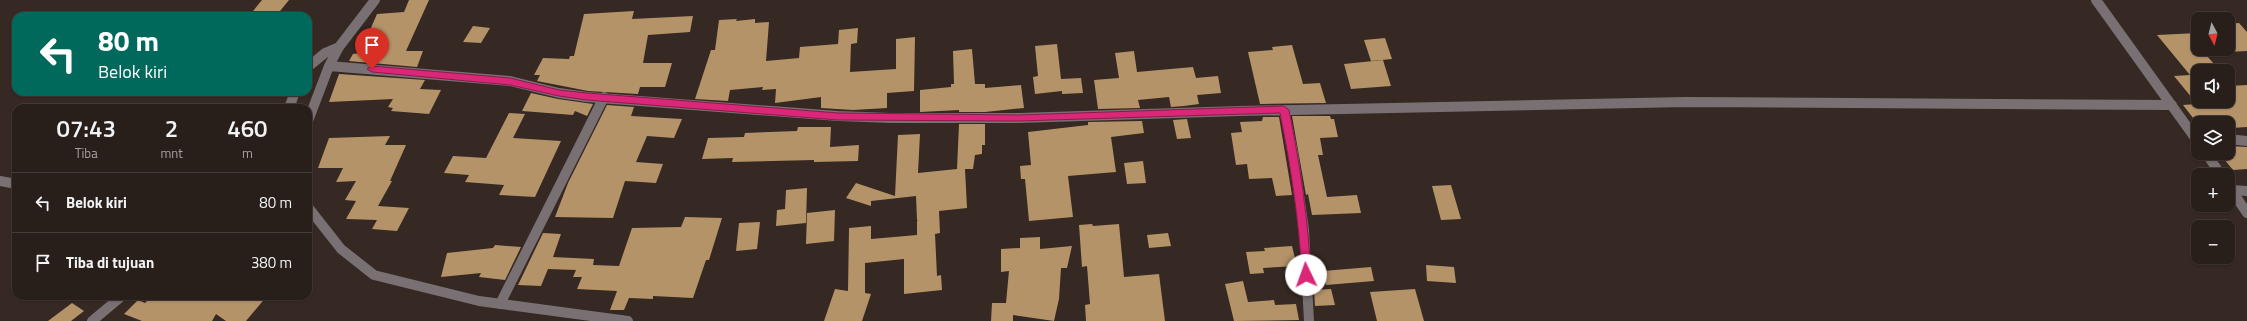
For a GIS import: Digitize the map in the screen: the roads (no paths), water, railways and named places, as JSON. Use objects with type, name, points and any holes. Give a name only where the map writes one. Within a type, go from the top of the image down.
[{"type":"street","points":[[312,111],[329,66],[339,48],[375,0]]},
{"type":"street","points":[[2096,0],[2191,131]]},
{"type":"street","points":[[312,64],[325,53],[339,48]]},
{"type":"street","points":[[329,66],[428,73],[510,81],[559,93],[838,116],[891,118],[1019,118],[1284,110],[1682,102],[2172,105]]},
{"type":"street","points":[[500,304],[604,97]]},
{"type":"street","points":[[1284,110],[1293,153],[1304,230],[1309,321]]},
{"type":"street","points":[[2235,140],[2247,141]]},
{"type":"street","points":[[0,182],[12,184]]},
{"type":"street","points":[[2235,189],[2247,192]]},
{"type":"street","points":[[2235,195],[2247,213]]},
{"type":"street","points":[[312,212],[341,249],[374,275],[479,301],[628,321]]},
{"type":"street","points":[[92,321],[117,300]]}]
